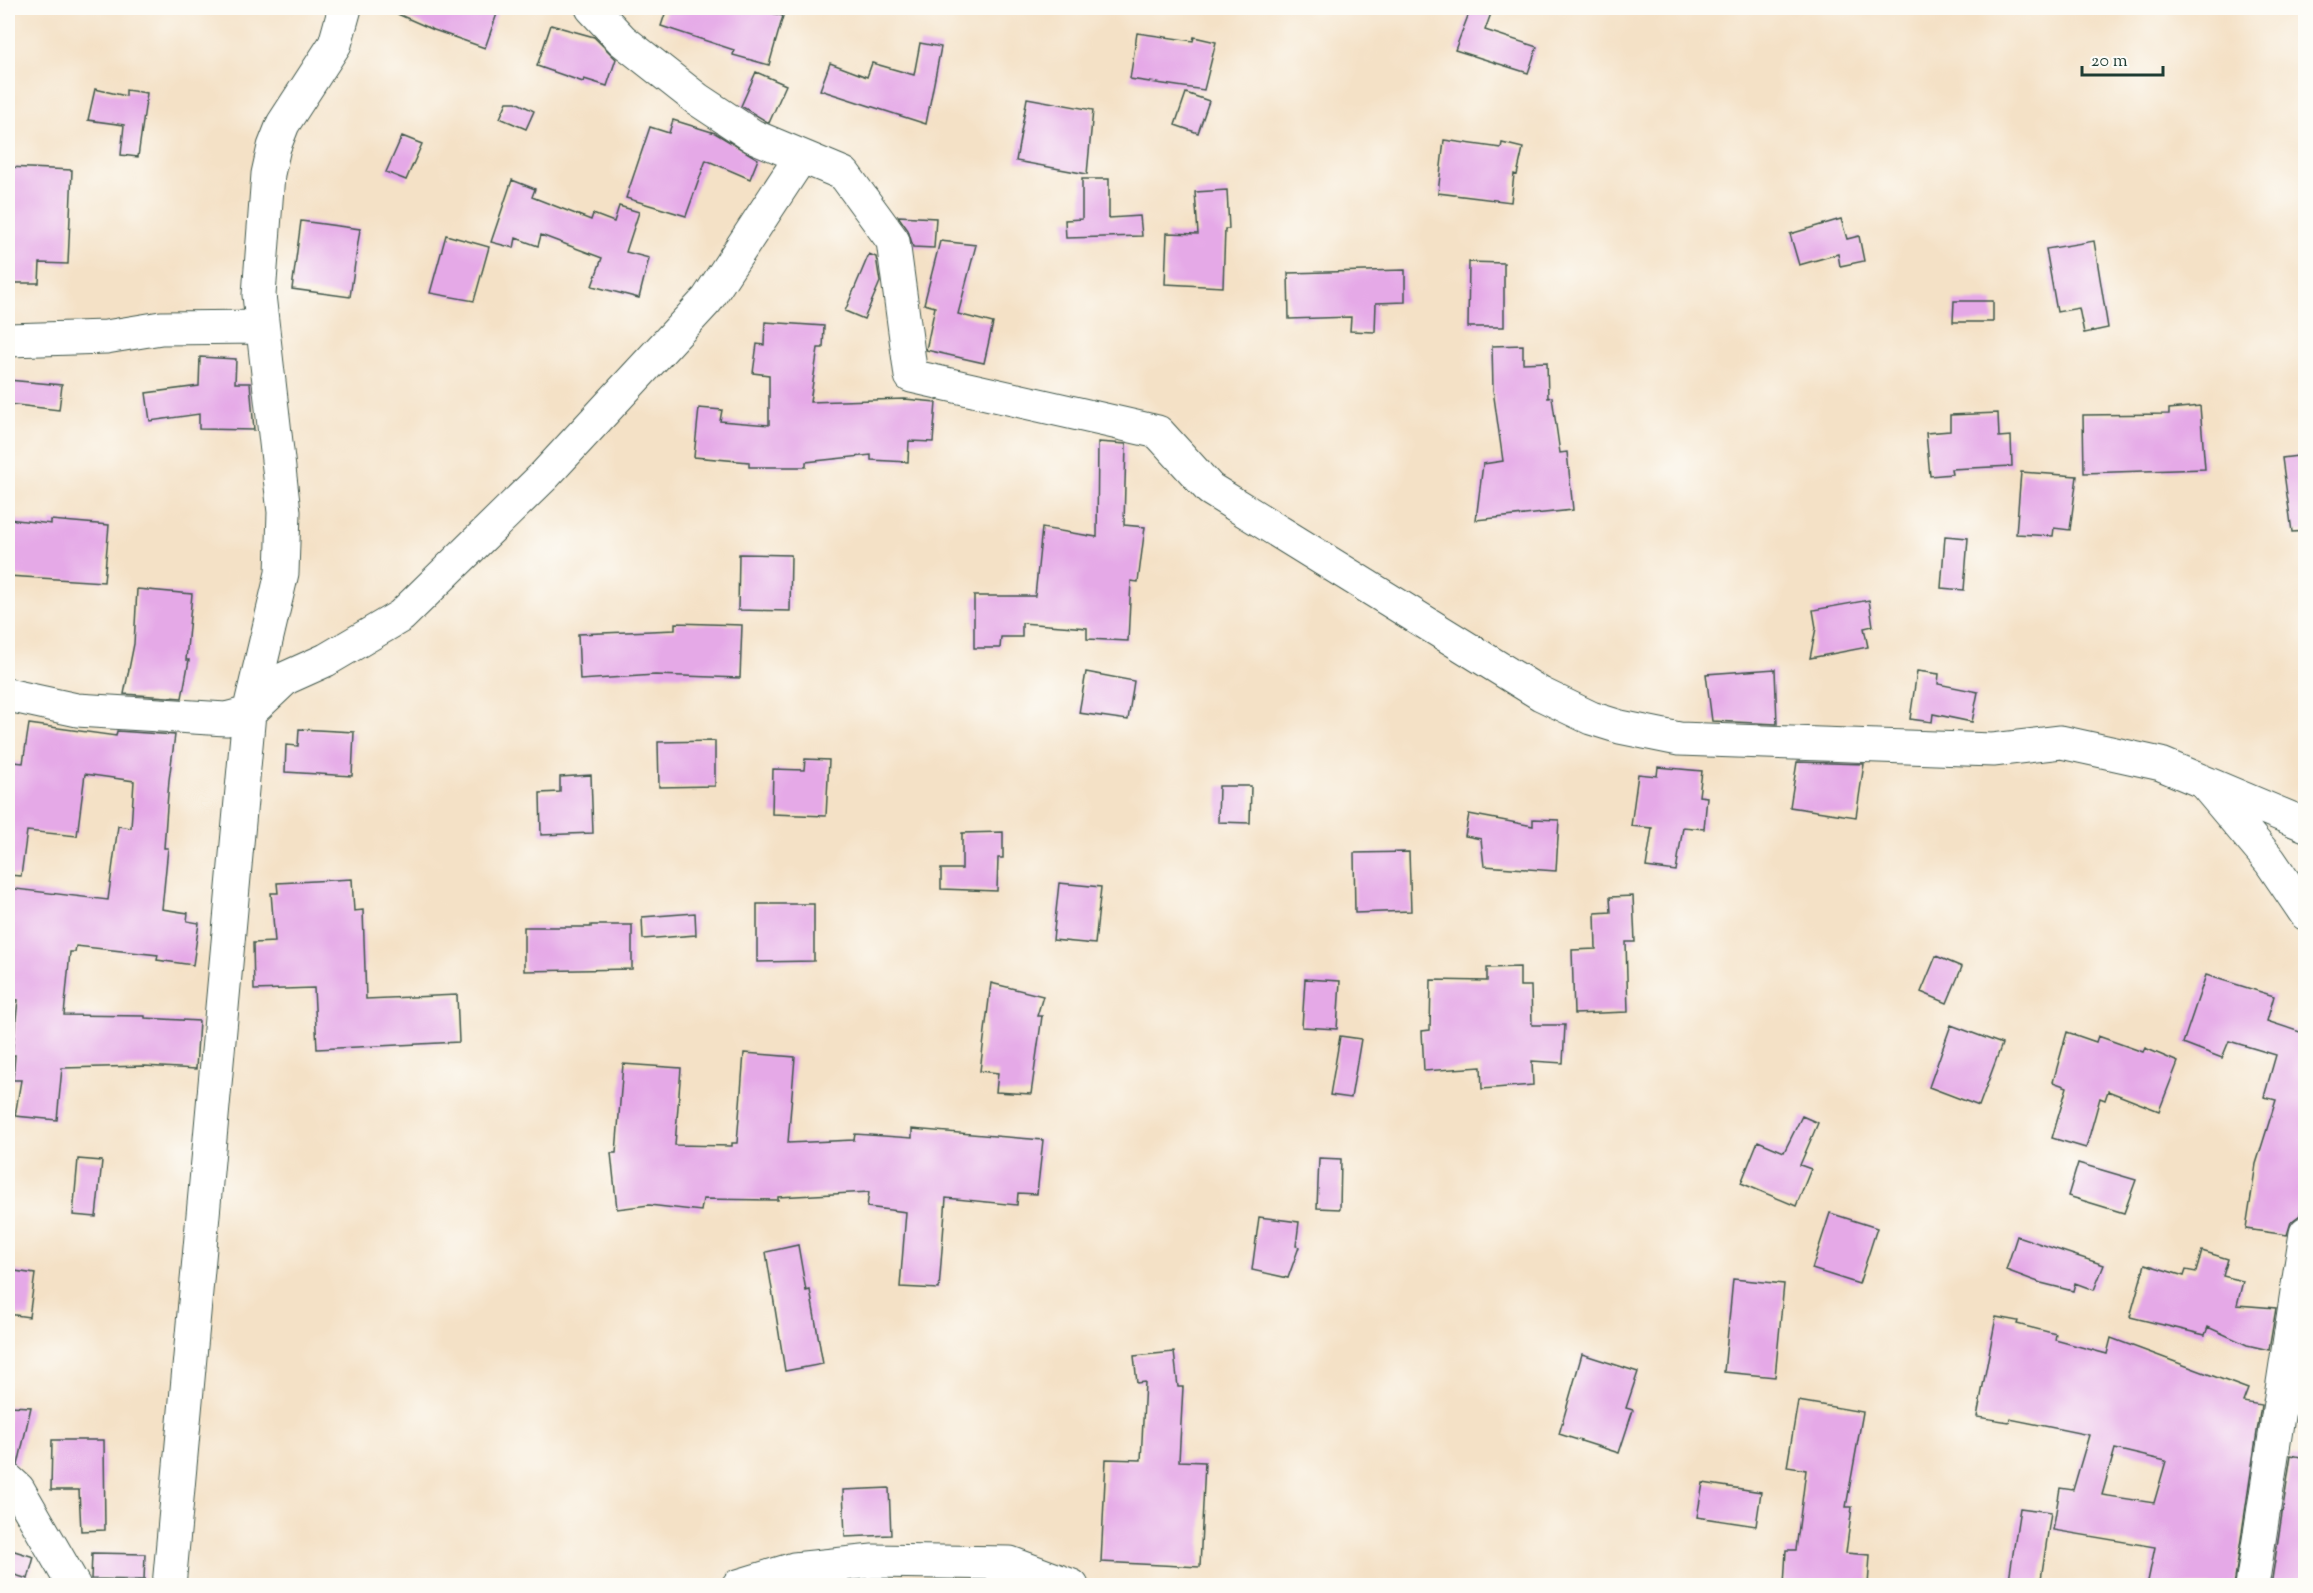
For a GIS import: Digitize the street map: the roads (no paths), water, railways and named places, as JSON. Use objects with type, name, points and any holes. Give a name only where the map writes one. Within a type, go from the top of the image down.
[{"type":"street","points":[[169,1586],[249,713],[282,573],[284,512],[259,295],[268,174],[274,147],[284,124],[335,44],[345,8]]},
{"type":"street","points":[[592,8],[622,40],[697,99],[753,136],[801,158],[844,174],[893,241],[911,376],[1158,432],[1210,489],[1541,694],[1591,718],[1620,727],[1679,739],[1993,750],[2061,741],[2161,764],[2306,825]]},
{"type":"street","points":[[8,695],[77,710],[226,719],[249,713],[286,678],[326,660],[401,616],[544,476],[707,300],[801,158]]},
{"type":"street","points":[[8,340],[106,337],[161,328],[262,327]]},
{"type":"street","points":[[2202,780],[2270,861],[2306,914]]},
{"type":"street","points":[[2252,1586],[2306,1233]]},
{"type":"street","points":[[8,1480],[18,1490],[74,1586]]},
{"type":"street","points":[[738,1586],[794,1569],[873,1561],[1010,1563],[1072,1586]]}]
